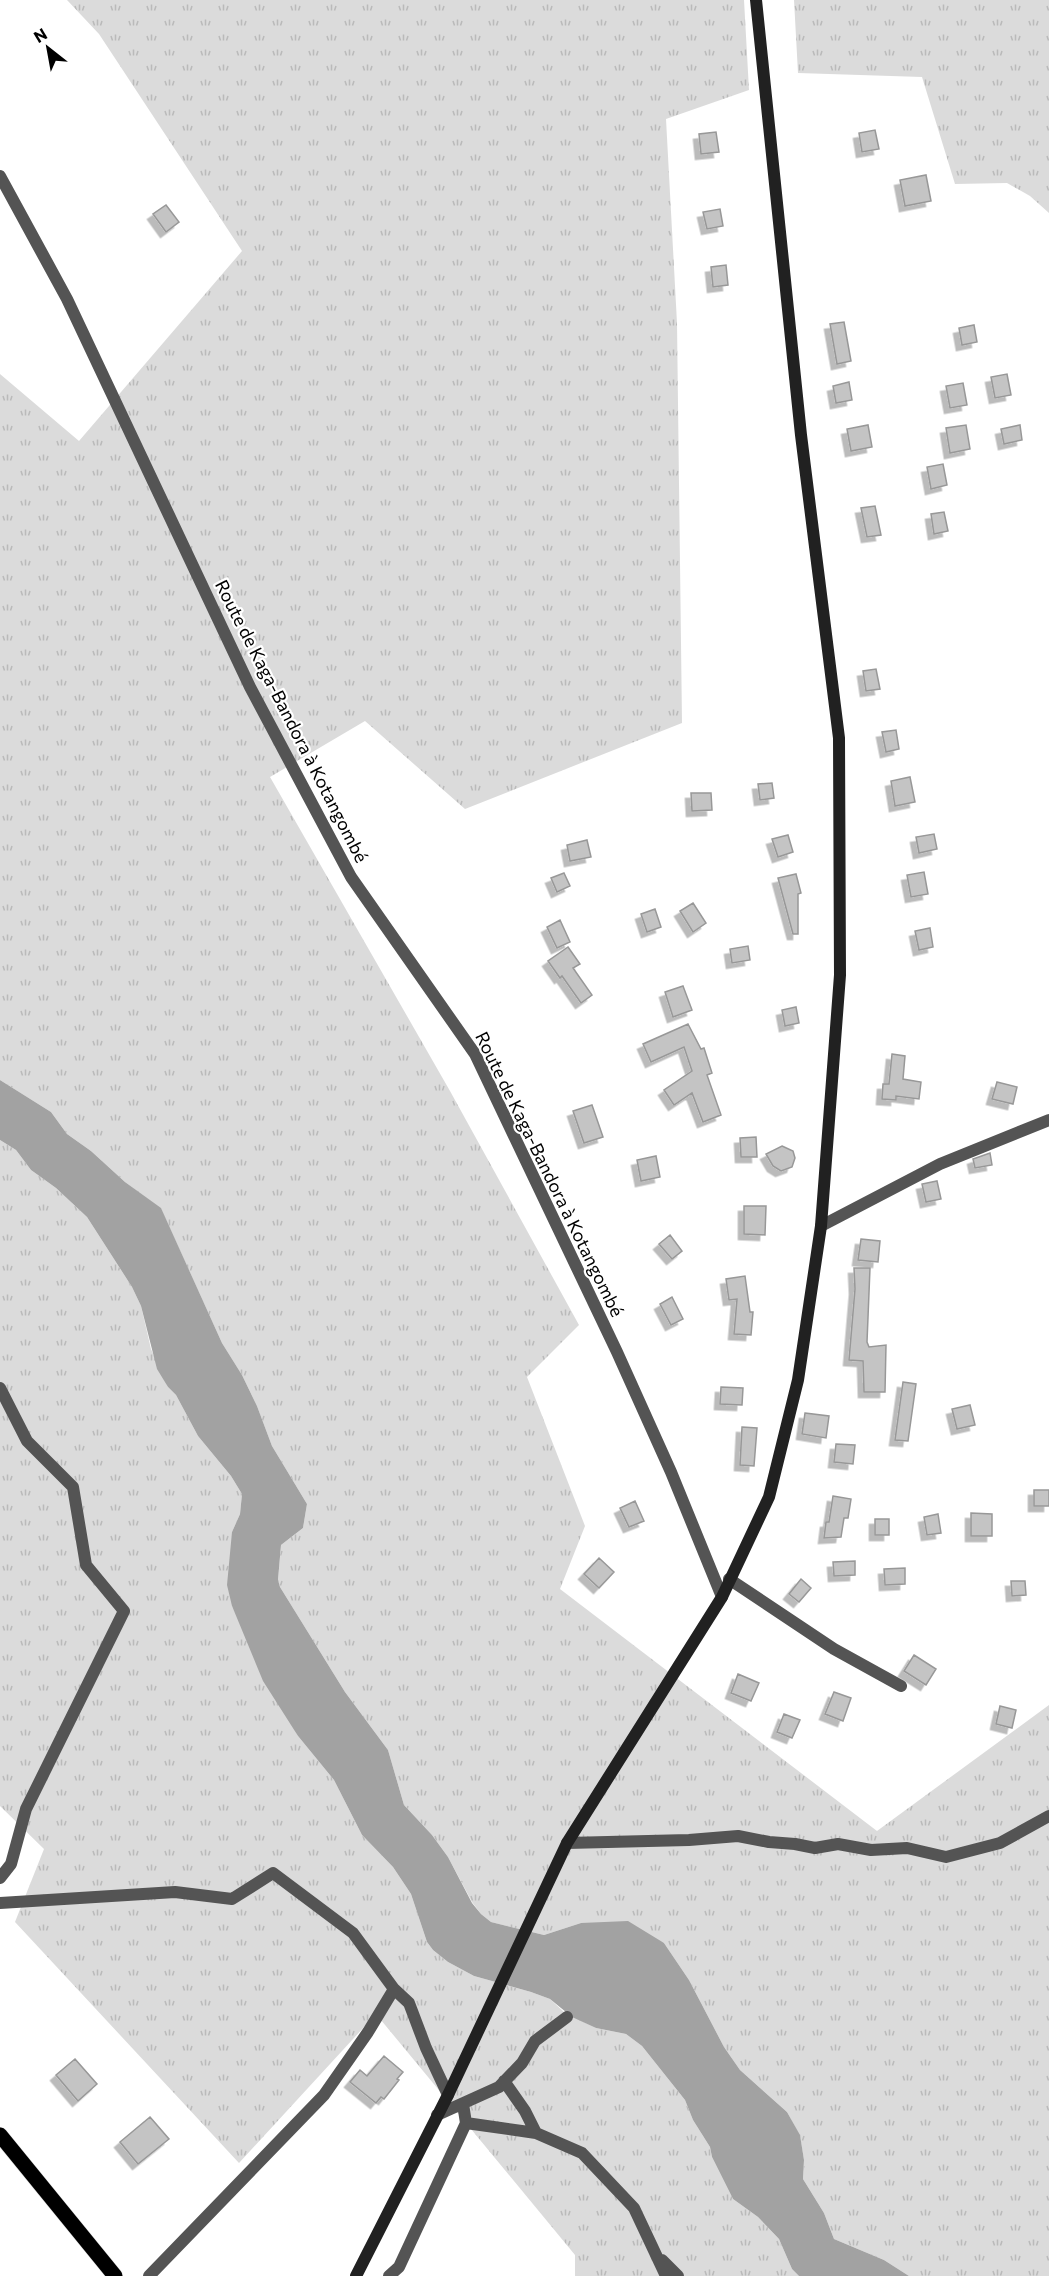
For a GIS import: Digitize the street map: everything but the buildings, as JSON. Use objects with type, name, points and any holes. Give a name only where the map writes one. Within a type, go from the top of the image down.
[{"type":"main road","points":[[356,2276],[448,2095],[567,1843],[722,1597],[729,1579],[746,1550],[769,1497],[798,1380],[821,1226],[840,975],[838,738],[801,435],[756,0]]},
{"type":"main road","points":[[0,2135],[115,2276]]},
{"type":"street","name":"Route de Kaga-Bandora à Kotangombé","points":[[0,176],[67,299],[250,687],[346,866],[475,1054],[617,1352],[671,1472],[722,1597]]},
{"type":"street","points":[[821,1226],[940,1164],[1049,1120]]},
{"type":"street","points":[[0,1388],[27,1441],[73,1487],[86,1565],[124,1611],[26,1809],[10,1864],[0,1878]]},
{"type":"street","points":[[729,1579],[834,1649],[901,1686]]},
{"type":"street","points":[[567,1843],[689,1840],[738,1836],[815,1848],[838,1844],[871,1850],[907,1848],[946,1857],[1000,1842],[1049,1816]]},
{"type":"street","points":[[0,1903],[175,1892],[232,1899],[273,1873],[353,1933],[394,1989],[410,2003],[426,2048],[448,2095]]},
{"type":"street","points":[[150,2276],[324,2095],[368,2032],[394,1989]]},
{"type":"street","points":[[438,2115],[500,2086],[522,2063],[535,2042],[567,2017]]},
{"type":"street","points":[[504,2081],[525,2111],[536,2133]]},
{"type":"street","points":[[389,2276],[399,2267],[466,2123],[463,2104]]},
{"type":"street","points":[[466,2123],[536,2133],[582,2153],[634,2208],[666,2276]]},
{"type":"street","points":[[658,2255],[678,2276]]},
{"type":"green space","points":[[67,0],[744,0],[749,90],[666,119],[677,323],[682,723],[465,809],[365,721],[270,777],[450,1091],[579,1325],[527,1377],[585,1526],[560,1589],[877,1831],[1049,1705],[1049,2276],[909,2276],[884,2260],[834,2239],[824,2213],[803,2179],[804,2160],[800,2136],[787,2112],[740,2070],[724,2047],[689,1980],[664,1943],[581,1923],[544,1935],[491,1922],[481,1914],[448,1857],[432,1835],[404,1805],[388,1750],[345,1692],[280,1587],[278,1581],[281,1545],[303,1528],[307,1504],[272,1446],[257,1406],[242,1375],[222,1343],[161,1209],[67,1134],[51,1112],[0,1080],[0,374],[79,441],[242,251],[99,34]]},
{"type":"green space","points":[[794,0],[1049,0],[1049,213],[1030,196],[1007,183],[955,184],[922,77],[798,73]]},
{"type":"green space","points":[[0,1140],[16,1150],[31,1170],[56,1188],[87,1217],[132,1287],[141,1306],[151,1349],[168,1387],[176,1395],[198,1436],[231,1476],[242,1494],[240,1514],[232,1532],[232,1606],[298,1736],[334,1780],[362,1835],[393,1867],[411,1894],[427,1942],[448,1962],[474,1976],[550,1999],[564,2012],[596,2028],[626,2034],[642,2046],[685,2100],[693,2120],[710,2147],[712,2157],[733,2199],[758,2217],[779,2239],[792,2269],[799,2276],[575,2276],[575,2255],[376,2014],[239,2163],[15,1922],[44,1849],[0,1806]]},
{"type":"shaded area","points":[[0,1080],[51,1112],[67,1134],[91,1151],[125,1182],[161,1208],[222,1343],[242,1375],[257,1406],[272,1446],[307,1504],[303,1528],[281,1545],[278,1580],[280,1587],[345,1692],[388,1750],[404,1805],[432,1835],[448,1857],[472,1903],[491,1922],[544,1935],[581,1923],[628,1921],[664,1943],[689,1980],[724,2047],[740,2070],[787,2112],[800,2135],[804,2160],[803,2179],[824,2213],[834,2239],[884,2260],[909,2276],[799,2276],[792,2269],[779,2239],[758,2217],[733,2199],[712,2157],[710,2147],[693,2120],[685,2100],[642,2046],[626,2034],[596,2028],[572,2017],[550,1999],[474,1976],[448,1962],[433,1950],[427,1942],[411,1894],[393,1867],[362,1835],[334,1780],[298,1736],[263,1681],[232,1606],[227,1585],[232,1532],[240,1514],[242,1494],[231,1476],[198,1436],[176,1395],[157,1369],[141,1306],[132,1287],[87,1217],[56,1188],[31,1170],[16,1150],[0,1140]]}]
